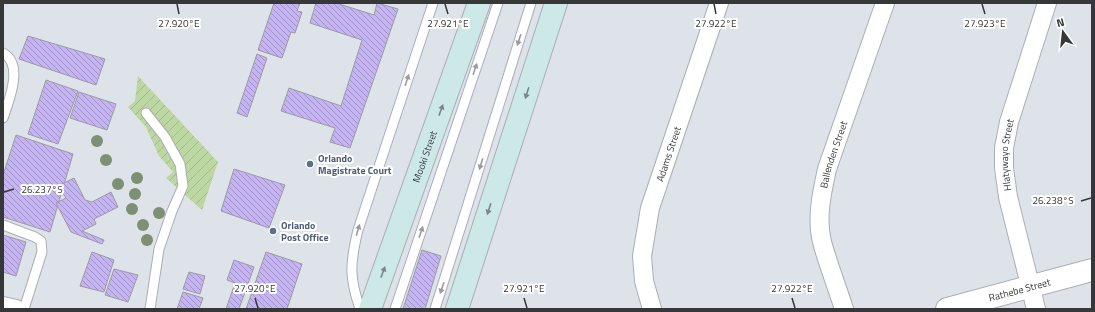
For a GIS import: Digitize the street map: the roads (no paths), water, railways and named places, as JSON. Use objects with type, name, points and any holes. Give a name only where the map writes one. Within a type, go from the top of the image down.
[{"type":"main road","name":"Mooki Street","points":[[370,309],[479,3]]},
{"type":"main road","points":[[457,309],[556,3]]},
{"type":"street","name":"Adams Street","points":[[652,309],[644,281],[642,256],[650,208],[719,3]]},
{"type":"street","name":"Ballenden Street","points":[[844,309],[822,241],[820,224],[822,191],[830,162],[884,3]]},
{"type":"street","name":"Hlatywayo Street","points":[[1036,309],[1008,196],[1004,168],[1004,148],[1011,115],[1047,3]]},
{"type":"street","name":"Rathebe Street","points":[[947,309],[1092,270]]},
{"type":"lane","points":[[360,309],[352,280],[351,259],[358,230],[433,3]]},
{"type":"lane","name":"Mooki Street","points":[[395,309],[498,3]]},
{"type":"lane","points":[[435,309],[531,3]]},
{"type":"lane","points":[[3,52],[12,64],[14,87],[3,118]]},
{"type":"lane","points":[[146,113],[165,137],[180,164],[183,186],[172,211],[159,249],[150,309]]},
{"type":"lane","points":[[3,225],[41,241],[42,252],[11,308]]},
{"type":"place","name":"Orlando Magistrate Court","points":[[310,164]]},
{"type":"place","name":"Orlando Post Office","points":[[273,231]]}]
